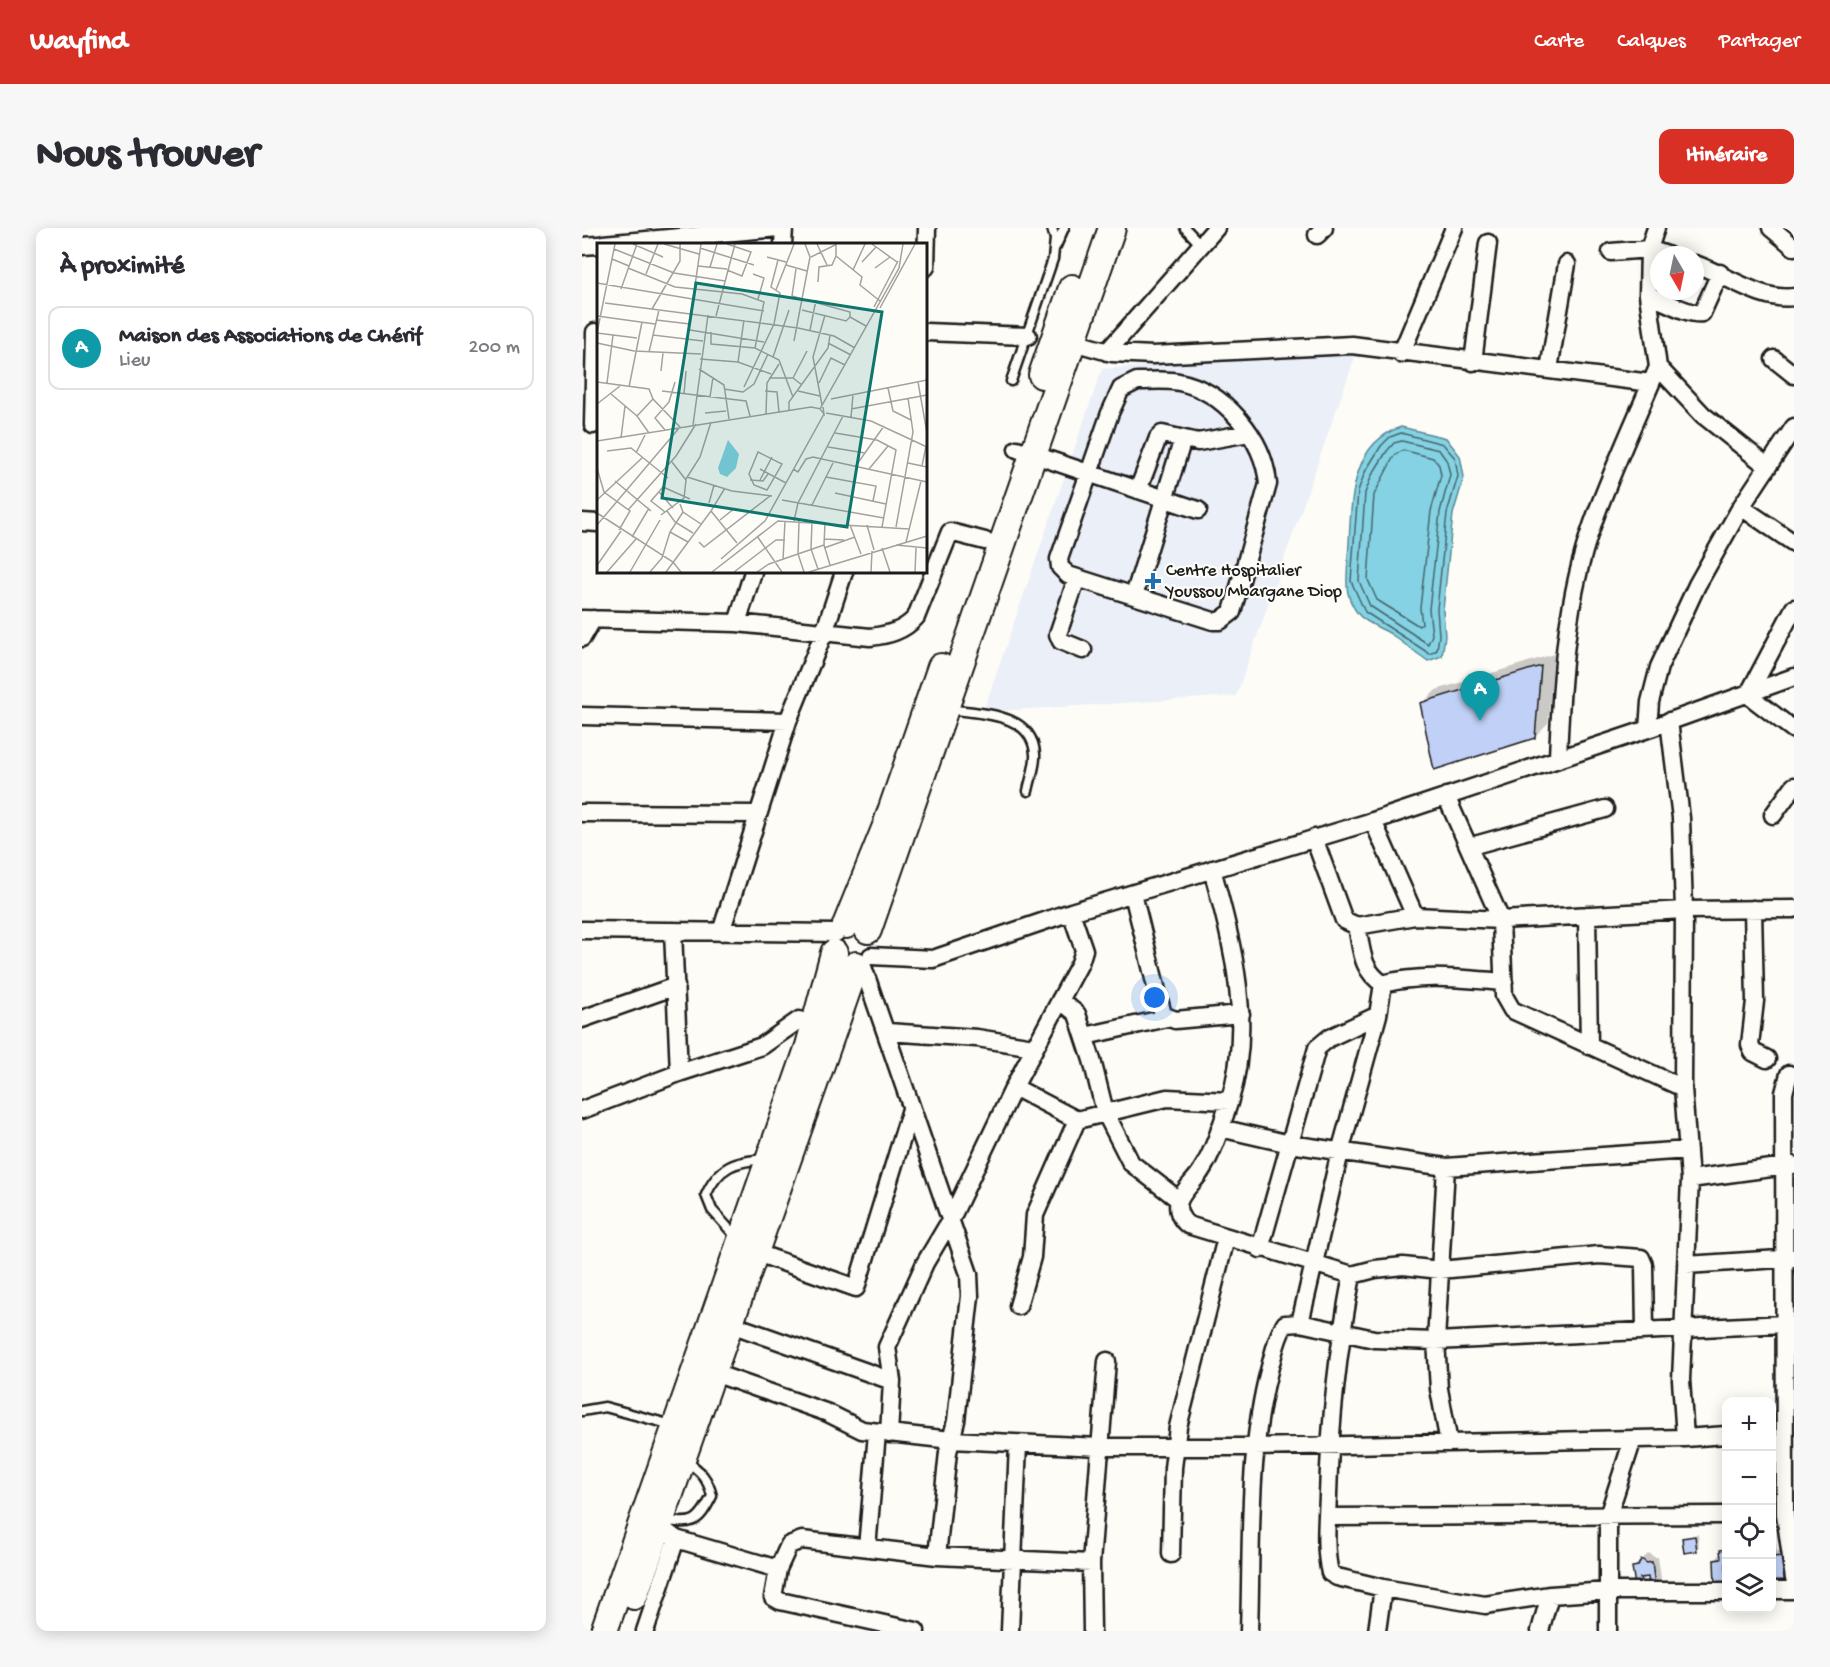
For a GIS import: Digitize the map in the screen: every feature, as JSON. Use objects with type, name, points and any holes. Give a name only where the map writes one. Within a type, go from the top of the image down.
[{"type":"main road","points":[[604,1631],[675,1426],[748,1247],[853,947],[946,708],[1094,228]]},
{"type":"main road","points":[[621,1631],[666,1529],[684,1460],[731,1324],[769,1159],[817,1024],[853,947],[886,826],[985,541],[1072,342],[1112,228]]},
{"type":"street","points":[[630,243],[683,241],[731,230],[778,228]]},
{"type":"street","points":[[783,243],[784,228]]},
{"type":"street","points":[[927,228],[927,243]]},
{"type":"street","points":[[1107,352],[1216,228]]},
{"type":"street","points":[[1401,354],[1454,228]]},
{"type":"street","points":[[1558,758],[1561,679],[1582,565],[1593,525],[1658,367],[1648,295],[1649,249],[1656,228]]},
{"type":"street","points":[[1771,228],[1794,247]]},
{"type":"street","points":[[1473,362],[1488,243]]},
{"type":"street","points":[[582,246],[597,245]]},
{"type":"street","points":[[1611,252],[1649,249]]},
{"type":"street","points":[[1549,369],[1567,264]]},
{"type":"street","points":[[1704,267],[1759,293],[1794,297]]},
{"type":"street","points":[[1648,295],[1690,313],[1702,313],[1720,273]]},
{"type":"street","points":[[591,425],[592,332]]},
{"type":"street","points":[[927,332],[1028,336]]},
{"type":"street","points":[[1072,342],[1107,352],[1185,354],[1352,345],[1401,354],[1549,369],[1651,383]]},
{"type":"street","points":[[1774,359],[1794,375]]},
{"type":"street","points":[[1658,367],[1703,415],[1767,466]]},
{"type":"street","points":[[1180,382],[1202,391],[1235,412],[1249,433],[1264,464],[1268,484],[1232,612],[1220,621],[1213,621],[1068,575],[1060,567],[1059,559],[1089,474],[1118,393],[1129,383],[1180,382]]},
{"type":"street","points":[[1648,729],[1650,702],[1659,667],[1697,585],[1741,507],[1794,427]]},
{"type":"street","points":[[1138,490],[1158,438],[1162,434],[1183,440],[1209,442],[1249,433]]},
{"type":"street","points":[[1134,596],[1183,440]]},
{"type":"street","points":[[1025,452],[1198,510]]},
{"type":"street","points":[[1741,507],[1794,543]]},
{"type":"street","points":[[582,522],[597,523]]},
{"type":"street","points":[[582,638],[588,619],[737,623],[825,630],[870,637],[909,625],[916,617],[950,532],[985,541]]},
{"type":"street","points":[[737,623],[753,573]]},
{"type":"street","points":[[721,932],[788,721],[825,630],[844,573]]},
{"type":"street","points":[[1077,578],[1058,634],[1060,641],[1083,650]]},
{"type":"street","points":[[1748,695],[1794,608]]},
{"type":"street","points":[[582,930],[721,932],[933,959],[1071,912],[1373,821],[1748,695],[1794,677]]},
{"type":"street","points":[[1748,695],[1794,730]]},
{"type":"street","points":[[582,716],[788,721]]},
{"type":"street","points":[[1669,721],[1681,818],[1684,910],[1683,1088],[1690,1179],[1680,1380],[1685,1438]]},
{"type":"street","points":[[1773,815],[1794,786]]},
{"type":"street","points":[[1446,796],[1471,846],[1501,920],[1504,996],[1512,1010],[1683,1088]]},
{"type":"street","points":[[1471,846],[1605,809]]},
{"type":"street","points":[[582,813],[758,814]]},
{"type":"street","points":[[1373,821],[1415,916]]},
{"type":"street","points":[[1314,838],[1344,920],[1357,926],[1415,916],[1501,920],[1684,910],[1794,909]]},
{"type":"street","points":[[1212,869],[1228,925],[1241,1014],[1240,1061],[1220,1128],[1201,1171],[1179,1200],[1181,1217],[1188,1225],[1260,1249],[1352,1275],[1403,1266],[1440,1270],[1599,1255],[1632,1255],[1641,1258],[1644,1265],[1645,1331]]},
{"type":"street","points":[[1133,894],[1161,1013],[1167,1018]]},
{"type":"street","points":[[1753,909],[1755,1001],[1750,1045],[1753,1052],[1767,1059]]},
{"type":"street","points":[[867,1548],[892,1382],[887,1347],[925,1263],[950,1221],[1014,1088],[1083,956],[1082,940],[1071,912]]},
{"type":"street","points":[[1587,915],[1589,1046]]},
{"type":"street","points":[[1357,926],[1368,970],[1371,976],[1383,984],[1417,979],[1504,982]]},
{"type":"street","points":[[673,931],[679,1073]]},
{"type":"street","points":[[853,947],[887,1032],[911,1110],[967,1263],[970,1285],[956,1421],[951,1440],[937,1556]]},
{"type":"street","points":[[1300,1323],[1340,1152],[1378,1015],[1383,984]]},
{"type":"street","points":[[582,1019],[676,986]]},
{"type":"street","points":[[1060,1000],[1074,1010],[1085,1036],[1105,1112],[1135,1168],[1179,1200]]},
{"type":"street","points":[[1085,1036],[1167,1018],[1241,1014]]},
{"type":"street","points":[[1260,1249],[1317,1048],[1329,1038],[1378,1015]]},
{"type":"street","points":[[582,1110],[679,1073],[762,1046],[799,1020],[817,1024]]},
{"type":"street","points":[[887,1032],[955,1036],[1035,1047]]},
{"type":"street","points":[[1789,1074],[1784,1093],[1789,1165],[1790,1259],[1785,1324],[1790,1361],[1784,1427],[1784,1514],[1794,1579]]},
{"type":"street","points":[[1014,1088],[1077,1120],[1167,1098],[1229,1101]]},
{"type":"street","points":[[748,1247],[856,1288],[911,1110]]},
{"type":"street","points":[[1018,1306],[1032,1257],[1035,1215],[1077,1120]]},
{"type":"street","points":[[1220,1128],[1290,1144],[1446,1167],[1688,1150]]},
{"type":"street","points":[[1690,1179],[1789,1165]]},
{"type":"street","points":[[1446,1167],[1436,1341],[1439,1389],[1449,1443]]},
{"type":"street","points":[[1171,1554],[1176,1446],[1226,1238]]},
{"type":"street","points":[[1686,1265],[1790,1259]]},
{"type":"street","points":[[1352,1275],[1341,1332],[1329,1444],[1327,1517],[1330,1573],[1383,1588],[1485,1605],[1550,1595],[1608,1591],[1722,1590]]},
{"type":"street","points":[[1250,1631],[1254,1447],[1262,1397],[1279,1337],[1286,1323],[1300,1323],[1374,1339],[1436,1341],[1785,1324]]},
{"type":"street","points":[[731,1324],[892,1382]]},
{"type":"street","points":[[1092,1631],[1091,1563],[1107,1360]]},
{"type":"street","points":[[714,1372],[828,1413],[850,1426],[883,1434],[951,1440],[1100,1446],[1254,1447],[1722,1435]]},
{"type":"street","points":[[1608,1631],[1608,1516],[1633,1438]]},
{"type":"street","points":[[1010,1631],[1011,1559],[1018,1444]]},
{"type":"street","points":[[1327,1517],[1722,1515]]},
{"type":"street","points":[[645,1631],[666,1529],[777,1569]]},
{"type":"street","points":[[916,1631],[780,1601],[773,1597],[777,1569],[789,1545],[795,1541],[937,1556],[1091,1563]]},
{"type":"street","points":[[1377,1631],[1383,1588]]},
{"type":"street","points":[[1776,1590],[1794,1590]]},
{"type":"street","points":[[1540,1631],[1550,1595]]},
{"type":"lane","points":[[1052,228],[1055,250]]},
{"type":"lane","points":[[1011,381],[1064,228]]},
{"type":"lane","points":[[1185,228],[1201,244]]},
{"type":"lane","points":[[946,708],[1001,717],[1019,724],[1031,735],[1036,755],[1028,791]]},
{"type":"lane","points":[[748,1247],[712,1210],[705,1195],[713,1179],[726,1168],[742,1161],[769,1159]]},
{"type":"lane","points":[[582,1411],[605,1407],[675,1426]]},
{"type":"lane","points":[[666,1529],[686,1524],[702,1516],[712,1497],[709,1484],[700,1470],[684,1460]]},
{"type":"shaded area","name":"Centre Hospitalier Youssou Mbargane Diop","points":[[1357,351],[1236,696],[983,712],[1102,369]]},
{"type":"water","points":[[1401,427],[1446,438],[1460,456],[1464,477],[1453,514],[1443,610],[1445,636],[1442,656],[1428,661],[1391,634],[1362,618],[1350,601],[1347,588],[1352,501],[1361,464],[1370,449],[1383,436]]},
{"type":"building","points":[[1541,666],[1535,738],[1434,770],[1420,703]]},
{"type":"building","points":[[1695,1536],[1697,1551],[1684,1553],[1682,1538]]},
{"type":"building","points":[[1720,1550],[1722,1550],[1722,1583],[1715,1584],[1714,1560],[1721,1559]]},
{"type":"building","points":[[1783,1556],[1785,1581],[1776,1582],[1776,1557]]},
{"type":"building","points":[[1641,1559],[1647,1563],[1652,1562],[1655,1586],[1649,1587],[1648,1577],[1640,1578],[1641,1584],[1635,1585],[1632,1567],[1638,1566]]},
{"type":"place","name":"Centre Hospitalier Youssou Mbargane Diop","points":[[1153,581]]},
{"type":"place","name":"Maison des Associations de Chérif","points":[[1480,721]]}]
